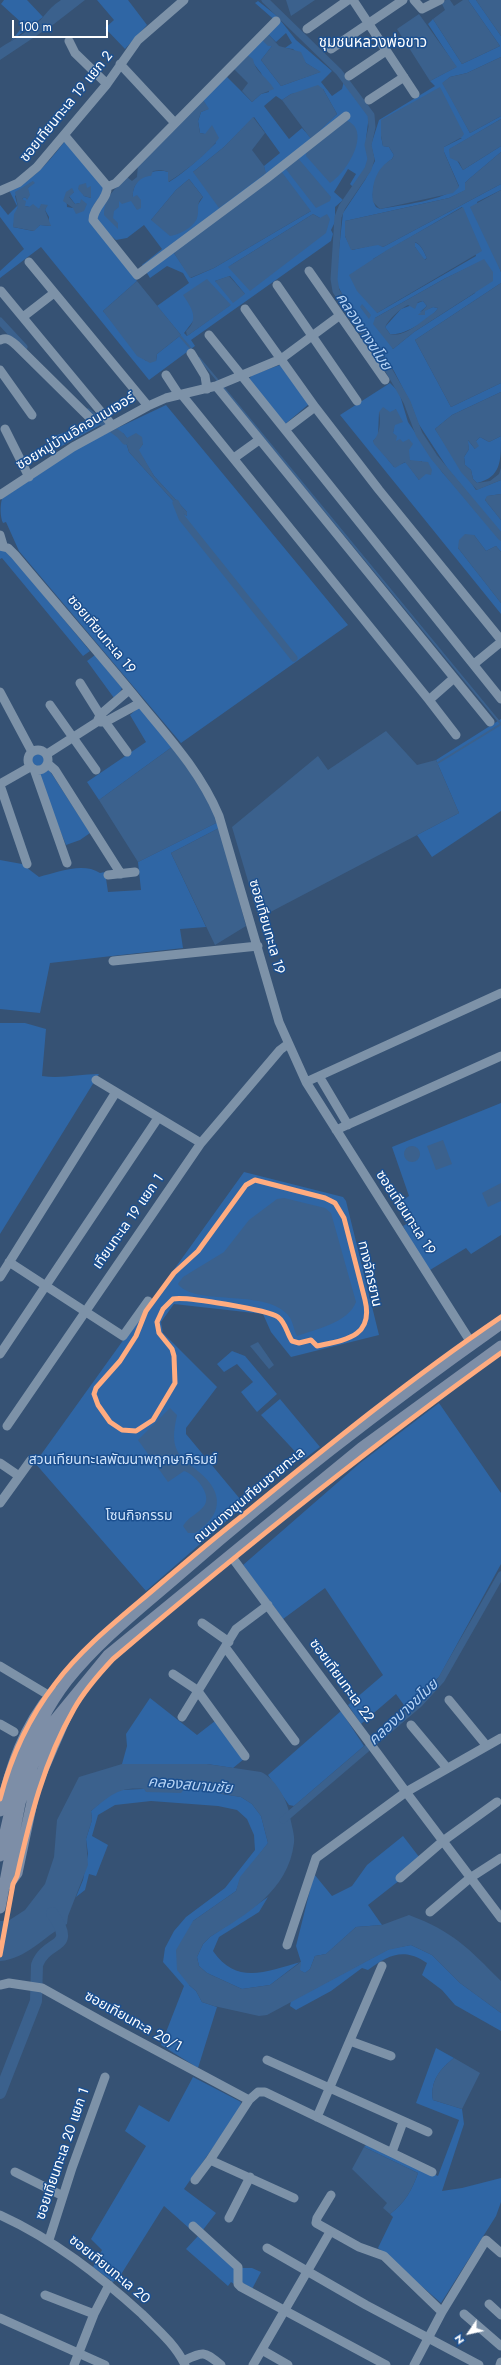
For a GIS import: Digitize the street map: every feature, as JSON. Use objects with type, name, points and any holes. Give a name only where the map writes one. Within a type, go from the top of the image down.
[{"type":"main road","name":"ถนนบางขุนเทียนชายทะเล","points":[[0,1856],[16,1782],[67,1681],[136,1612],[219,1540],[360,1426],[501,1324]]},
{"type":"main road","name":"ถนนบางขุนเทียนชายทะเล","points":[[0,1908],[20,1802],[42,1732],[108,1655],[231,1556],[367,1443],[501,1346]]},
{"type":"main road","points":[[0,1811],[10,1768],[33,1718],[50,1696],[67,1681]]},
{"type":"main road","points":[[0,1886],[9,1884],[17,1873],[35,1788],[76,1691]]},
{"type":"street","name":"ซอยเทียนทะเล 19 แยก 2","points":[[0,191],[29,176],[65,136],[107,84],[138,40],[184,0]]},
{"type":"street","points":[[307,29],[348,0]]},
{"type":"street","points":[[353,0],[415,94]]},
{"type":"street","points":[[332,49],[369,25],[403,0]]},
{"type":"street","points":[[414,0],[422,9],[440,0]]},
{"type":"street","points":[[276,21],[174,122],[116,183],[107,188],[95,209],[94,220],[137,275],[260,183],[346,116]]},
{"type":"street","points":[[69,41],[75,53],[107,84]]},
{"type":"street","points":[[349,76],[386,51]]},
{"type":"street","points":[[120,64],[174,122]]},
{"type":"street","points":[[369,100],[404,77]]},
{"type":"street","points":[[65,136],[104,181],[107,188]]},
{"type":"street","points":[[28,262],[148,406]]},
{"type":"street","points":[[309,271],[385,380]]},
{"type":"street","points":[[276,285],[357,401]]},
{"type":"street","points":[[1,291],[112,425]]},
{"type":"street","points":[[23,317],[54,293]]},
{"type":"street","points":[[245,309],[315,407],[379,490],[501,641],[474,664]]},
{"type":"street","name":"ซอยหมู่บ้านอิคอนเนเจอร์","points":[[0,495],[73,447],[148,406],[166,398],[216,386],[281,359],[312,338],[339,316]]},
{"type":"street","points":[[210,335],[501,699]]},
{"type":"street","points":[[0,340],[5,338],[10,339],[90,418]]},
{"type":"street","points":[[191,353],[205,376],[216,386],[490,722]]},
{"type":"street","points":[[0,370],[32,414]]},
{"type":"street","points":[[166,375],[456,735]]},
{"type":"street","points":[[286,429],[315,407]]},
{"type":"street","points":[[5,429],[29,477]]},
{"type":"street","points":[[234,458],[259,440]]},
{"type":"street","points":[[0,535],[2,546]]},
{"type":"street","name":"ซอยเทียนทะเล 19","points":[[2,546],[15,555],[140,703],[193,767],[210,794],[219,816],[279,1022],[306,1082],[472,1344]]},
{"type":"street","points":[[429,700],[454,678]]},
{"type":"street","points":[[80,683],[101,720],[127,752]]},
{"type":"street","points":[[27,864],[0,784],[32,768],[42,770],[47,759],[101,720],[129,690]]},
{"type":"street","points":[[0,692],[32,752]]},
{"type":"street","points":[[101,720],[121,714],[140,703]]},
{"type":"street","points":[[115,704],[121,714]]},
{"type":"street","points":[[50,705],[96,770]]},
{"type":"street","points":[[67,863],[28,757],[32,752],[41,750],[119,867],[121,874]]},
{"type":"street","points":[[108,875],[135,872]]},
{"type":"street","points":[[113,961],[258,946]]},
{"type":"street","points":[[306,1082],[501,993]]},
{"type":"street","name":"เทียนทะเล 19 แยก 1","points":[[7,1426],[87,1311],[98,1291],[201,1143],[280,1050],[288,1044]]},
{"type":"street","points":[[336,1130],[501,1056]]},
{"type":"street","points":[[319,1076],[348,1125]]},
{"type":"street","points":[[96,1080],[201,1143]]},
{"type":"street","points":[[0,1277],[116,1092]]},
{"type":"street","points":[[0,1354],[158,1118]]},
{"type":"street","points":[[9,1262],[47,1285],[123,1336],[148,1301]]},
{"type":"street","points":[[0,1503],[31,1460]]},
{"type":"street","points":[[0,1463],[19,1476]]},
{"type":"street","name":"ซอยเทียนทะเล 22","points":[[231,1556],[378,1756],[501,1918]]},
{"type":"street","points":[[182,1717],[197,1690],[242,1624],[268,1605]]},
{"type":"street","points":[[202,1623],[227,1645],[295,1741]]},
{"type":"street","points":[[0,1666],[50,1696]]},
{"type":"street","points":[[173,1674],[197,1690],[245,1756]]},
{"type":"street","points":[[449,1700],[486,1745]]},
{"type":"street","points":[[0,1724],[14,1732]]},
{"type":"street","points":[[411,1725],[447,1768]]},
{"type":"street","points":[[287,1945],[316,1858],[406,1792],[486,1745],[501,1738]]},
{"type":"street","points":[[400,1878],[443,1841],[497,1802]]},
{"type":"street","points":[[430,1912],[470,1878],[501,1858]]},
{"type":"street","points":[[317,2117],[382,1966]]},
{"type":"street","name":"ซอยเทียนทะล 20/1","points":[[0,1985],[9,1983],[28,1984],[42,1988],[250,2100]]},
{"type":"street","points":[[350,2041],[391,2056]]},
{"type":"street","points":[[267,2060],[428,2132]]},
{"type":"street","name":"ซอยเทียนทะเล 20 แยก 1","points":[[49,2240],[62,2196],[105,2077]]},
{"type":"street","points":[[195,2180],[250,2100],[258,2092],[262,2092],[317,2117],[432,2172]]},
{"type":"street","points":[[392,2152],[403,2122]]},
{"type":"street","points":[[210,2160],[294,2198]]},
{"type":"street","points":[[15,2172],[62,2196]]},
{"type":"street","points":[[229,2218],[250,2177]]},
{"type":"street","points":[[331,2195],[316,2221],[330,2232],[384,2256],[442,2312]]},
{"type":"street","name":"ซอยเทียนทะเล 20","points":[[0,2215],[49,2240],[109,2284],[154,2326],[184,2363]]},
{"type":"street","points":[[193,2226],[238,2267],[238,2284],[241,2287],[386,2365]]},
{"type":"street","points":[[253,2365],[330,2232]]},
{"type":"street","points":[[414,2365],[442,2312],[486,2240],[501,2253]]},
{"type":"street","points":[[267,2248],[479,2365]]},
{"type":"street","points":[[74,2365],[94,2314],[109,2284]]},
{"type":"street","points":[[45,2294],[94,2314]]},
{"type":"street","points":[[489,2304],[501,2315]]},
{"type":"street","points":[[464,2314],[501,2346]]},
{"type":"street","points":[[0,2318],[105,2365]]},
{"type":"street","points":[[262,2350],[288,2365]]},
{"type":"street","points":[[184,2363],[203,2353],[208,2353],[222,2365]]},
{"type":"green space","points":[[4,0],[27,0],[43,17],[11,41],[24,25],[1,4]]},
{"type":"green space","points":[[97,0],[128,0],[147,25],[125,49],[105,28],[114,20]]},
{"type":"green space","points":[[468,0],[476,0],[501,36],[501,57],[467,73],[450,77],[443,83],[470,133],[501,116],[501,119],[450,149],[463,170],[501,146],[501,152],[465,183],[466,190],[449,198],[345,221],[345,236],[352,250],[378,244],[383,247],[501,184],[501,190],[477,202],[501,272],[501,283],[415,340],[451,407],[501,383],[501,392],[452,415],[435,429],[476,490],[501,480],[501,494],[488,496],[485,500],[501,520],[501,534],[448,469],[418,423],[411,404],[394,371],[343,296],[337,284],[336,276],[343,213],[365,180],[375,161],[371,145],[379,120],[435,86],[430,81],[456,67],[428,24],[433,19],[462,64],[500,46]],"holes":[[[381,136],[462,138],[444,147],[444,152],[459,186],[452,191],[433,199],[380,209],[376,207],[373,194],[376,180],[383,168],[394,155],[389,147],[383,146]],[[462,207],[476,256],[377,313],[373,259]],[[484,260],[475,293],[414,332],[393,349],[375,318],[444,279]]]},
{"type":"green space","points":[[258,1],[277,16],[296,40],[332,71],[321,82],[332,96],[342,89],[344,81],[369,115],[366,139],[369,159],[364,172],[353,187],[350,184],[356,174],[348,169],[334,192],[343,200],[335,207],[335,222],[331,230],[333,234],[331,241],[191,340],[195,346],[149,380],[41,247],[0,278],[0,271],[24,249],[0,217],[0,205],[8,215],[17,206],[9,190],[26,182],[40,170],[65,141],[104,186],[100,197],[93,207],[92,217],[94,225],[137,281],[103,311],[146,361],[156,361],[157,354],[181,335],[157,306],[189,283],[183,273],[167,266],[150,278],[142,265],[162,249],[144,225],[127,238],[116,240],[100,224],[98,220],[99,210],[108,196],[112,218],[113,211],[119,201],[133,197],[133,191],[136,185],[144,176],[156,171],[168,172],[169,182],[188,169],[216,143],[205,134],[200,133],[198,121],[201,112],[208,109],[202,98],[224,74],[252,102],[261,94],[269,92],[261,73],[247,55],[260,38],[272,46],[261,60],[281,86],[320,72],[306,63],[293,49],[285,48],[292,43],[286,33],[276,42],[267,33],[278,23],[255,3]],"holes":[[[323,89],[337,114],[311,138],[302,128],[289,139],[264,106],[276,96],[282,100],[291,94]],[[254,117],[280,153],[264,166],[265,173],[193,172],[224,147]],[[189,179],[203,197],[197,206],[197,218],[151,220],[176,190]],[[33,181],[28,188],[27,199],[25,197],[22,199],[25,206],[39,209],[47,205],[45,210],[49,217],[48,223],[51,226],[40,225],[33,231],[13,227],[18,207],[15,196]],[[91,187],[91,198],[84,196],[82,191]],[[66,192],[74,192],[69,196],[75,204],[80,203],[73,208],[67,207]],[[311,211],[214,268],[191,278],[174,253]],[[313,214],[320,218],[228,267]],[[230,276],[245,294],[215,281]],[[230,305],[187,336],[184,333],[194,320],[194,311]]]},
{"type":"green space","points":[[414,242],[420,246],[427,258],[424,260],[415,247]]},
{"type":"green space","points":[[423,301],[427,306],[420,312],[433,307],[438,308],[430,317],[417,326],[402,333],[390,334],[385,327],[401,309]]},
{"type":"green space","points":[[280,365],[309,404],[284,425],[249,379],[252,375]]},
{"type":"green space","points":[[390,383],[399,392],[408,422],[442,472],[501,538],[501,552],[496,546],[486,551],[474,535],[458,548],[501,603],[501,614],[340,415]],"holes":[[[396,409],[393,433],[396,442],[403,442],[409,450],[409,460],[416,463],[422,461],[419,480],[406,462],[394,467],[373,441],[378,436],[379,412],[393,412]]]},
{"type":"green space","points":[[166,405],[348,625],[181,743],[19,551],[6,522],[3,523],[1,511],[2,499],[73,449]],"holes":[[[123,433],[127,438],[143,444],[138,450],[154,476],[187,512],[187,516],[180,511],[178,513],[176,504],[129,452]]]},
{"type":"green space","points":[[100,421],[102,424],[60,447],[57,435]]},
{"type":"green space","points":[[501,436],[501,453],[498,467],[491,477],[477,483],[473,479],[471,470],[465,465],[464,457],[469,449],[467,439],[475,449],[476,441],[480,437],[489,442]]},
{"type":"green space","points":[[0,549],[8,552],[90,651],[83,656],[2,558],[0,559]]},
{"type":"green space","points":[[95,655],[122,688],[119,694],[114,698],[87,661]]},
{"type":"green space","points":[[139,707],[172,747],[99,800],[87,782],[146,742],[130,715]]},
{"type":"green space","points":[[501,719],[501,811],[432,857],[417,835],[459,813],[436,760]]},
{"type":"green space","points":[[40,754],[43,755],[43,765],[36,766],[33,765],[32,758],[33,755]]},
{"type":"green space","points":[[48,768],[90,833],[80,840],[66,845],[38,777],[40,773]]},
{"type":"green space","points":[[218,822],[219,828],[171,853],[206,927],[180,929],[183,948],[50,963],[40,1013],[0,1009],[0,860],[22,864],[39,877],[78,868],[86,868],[100,873],[105,872],[108,892],[141,890],[138,862]]},
{"type":"green space","points":[[0,1023],[25,1023],[46,1029],[42,1076],[56,1077],[99,1074],[0,1234]]},
{"type":"green space","points":[[501,1103],[501,1235],[471,1254],[466,1248],[430,1270],[416,1250],[403,1226],[410,1222],[399,1203],[409,1196],[392,1147]]},
{"type":"green space","name":"สวนเทียนทะเลพัฒนาพฤกษาภิรมย์","points":[[244,1172],[343,1197],[346,1201],[379,1335],[291,1357],[271,1332],[263,1314],[174,1304],[161,1322],[163,1333],[217,1387],[186,1428],[186,1434],[245,1505],[146,1591],[35,1463]]},
{"type":"green space","points":[[232,1351],[245,1356],[277,1394],[257,1412],[241,1392],[253,1382],[237,1364],[224,1372],[217,1364]]},
{"type":"green space","points":[[280,1399],[320,1447],[303,1460],[261,1415]]},
{"type":"green space","points":[[439,1403],[501,1493],[501,1564],[439,1677],[406,1708],[396,1694],[361,1724],[348,1705],[383,1675],[325,1588],[283,1619],[243,1565],[360,1463]]},
{"type":"green space","points":[[150,1698],[197,1735],[215,1721],[244,1759],[233,1768],[207,1764],[122,1764],[127,1746],[126,1734]]},
{"type":"green space","points":[[341,1711],[364,1746],[294,1806],[289,1805],[268,1775]]},
{"type":"green space","points":[[186,1787],[215,1790],[222,1794],[241,1797],[252,1804],[261,1816],[268,1843],[240,1880],[236,1891],[193,1921],[189,1985],[196,1991],[202,2002],[217,2007],[198,2068],[161,2045],[184,1986],[163,1962],[165,1948],[174,1931],[186,1917],[225,1888],[255,1850],[254,1835],[247,1819],[237,1810],[218,1806],[151,1801],[115,1805],[98,1815],[92,1836],[108,1845],[96,1876],[89,1874],[85,1890],[76,1897],[83,1880],[88,1854],[86,1839],[92,1820],[91,1811],[110,1794],[121,1790]]},
{"type":"green space","points":[[403,1836],[423,1862],[368,1905],[382,1925],[356,1927],[326,1954],[315,1956],[310,1969],[305,1973],[299,1970],[300,1962],[296,1946],[314,1874],[332,1896],[352,1886],[367,1865]]},
{"type":"green space","points":[[268,1897],[259,1912],[219,1937],[213,1951],[222,1962],[232,1969],[242,1972],[265,1972],[299,1962],[270,1985],[242,1989],[207,1973],[199,1966],[197,1957],[203,1944],[210,1937]]},
{"type":"green space","points":[[411,1945],[432,1955],[460,1983],[501,2013],[501,2031],[455,2005],[442,1990],[422,1975],[427,1963],[411,1955],[403,1954],[382,1960],[368,1970],[362,1968],[331,1991],[296,2010],[290,2006],[291,2001],[389,1949]]},
{"type":"green space","points":[[436,2048],[454,2058],[440,2071],[437,2076],[432,2093],[433,2100],[462,2109],[464,2124],[442,2191],[462,2188],[501,2178],[501,2202],[496,2216],[441,2303],[378,2248],[393,2217],[390,2214],[407,2196],[418,2173],[364,2147],[367,2144],[438,2176],[459,2120],[416,2103]]},
{"type":"green space","points":[[193,2077],[241,2102],[239,2110],[184,2189],[216,2213],[199,2235],[242,2268],[252,2268],[261,2272],[252,2289],[240,2281],[237,2286],[231,2282],[228,2286],[186,2249],[198,2236],[164,2206],[120,2276],[113,2282],[93,2267],[102,2250],[91,2239],[146,2146],[125,2131],[139,2105],[169,2122]]},
{"type":"water","points":[[61,0],[85,0],[54,24],[0,60],[0,48],[34,26],[55,4]]},
{"type":"water","points":[[286,0],[315,0],[291,16]]},
{"type":"water","points":[[450,0],[454,6],[463,0],[468,0],[500,46],[462,64],[433,19],[445,10],[441,2]]},
{"type":"water","points":[[476,0],[501,0],[501,36],[478,3]]},
{"type":"water","points":[[419,14],[457,67],[430,81],[397,29]]},
{"type":"water","points":[[267,33],[279,46],[301,52],[306,63],[321,72],[281,86],[261,60],[272,46],[268,46],[260,38]]},
{"type":"water","points":[[247,55],[253,59],[256,68],[274,89],[261,94],[252,102],[242,91],[248,83],[233,68]]},
{"type":"water","points":[[501,57],[501,116],[470,133],[442,83],[450,77],[467,73]]},
{"type":"water","points":[[318,85],[323,89],[337,114],[311,139],[282,100],[291,94]]},
{"type":"water","points":[[440,87],[464,134],[462,137],[444,147],[444,152],[459,187],[453,193],[380,209],[373,202],[374,183],[378,172],[392,159],[394,155],[389,147],[383,146],[381,136],[381,120]]},
{"type":"water","points":[[202,98],[209,109],[201,112],[198,121],[200,133],[205,134],[212,125],[219,138],[209,150],[168,182],[168,172],[161,170],[153,171],[151,176],[147,176],[140,180],[135,186],[133,197],[137,195],[141,200],[141,208],[137,210],[131,201],[122,204],[119,201],[119,207],[114,211],[113,218],[118,223],[118,229],[104,215],[104,209],[108,198],[127,177],[132,181],[137,177],[138,164]]},
{"type":"water","points":[[253,117],[265,133],[252,150],[264,166],[266,173],[219,208],[193,172],[224,147]]},
{"type":"water","points":[[501,119],[501,146],[463,170],[459,162],[450,158],[449,149]]},
{"type":"water","points":[[345,120],[353,125],[357,132],[357,142],[354,152],[343,171],[330,183],[306,156],[307,150]]},
{"type":"water","points":[[501,152],[501,184],[383,247],[378,245],[351,250],[345,236],[345,221],[449,198],[465,190],[465,183]]},
{"type":"water","points":[[297,157],[331,197],[330,201],[316,208],[285,168]]},
{"type":"water","points":[[281,171],[311,211],[214,268],[190,278],[174,253]]},
{"type":"water","points":[[189,179],[203,197],[198,204],[197,218],[186,230],[170,236],[151,220],[176,190]]},
{"type":"water","points":[[33,181],[35,183],[28,188],[30,195],[27,200],[25,197],[22,199],[26,201],[25,206],[29,207],[33,204],[39,209],[41,204],[48,205],[45,210],[51,226],[40,225],[34,231],[13,227],[14,214],[18,207],[15,192]]},
{"type":"water","points":[[86,183],[87,188],[91,186],[91,198],[84,196],[78,189],[79,185]]},
{"type":"water","points":[[72,188],[74,192],[69,197],[75,204],[80,203],[81,199],[87,204],[84,211],[76,214],[73,208],[63,201],[66,192]]},
{"type":"water","points":[[501,190],[501,272],[470,207]]},
{"type":"water","points":[[463,207],[482,251],[377,313],[357,291],[349,275],[387,250]],"holes":[[[415,242],[422,248],[427,258],[425,260],[415,247]]]},
{"type":"water","points":[[313,214],[320,218],[327,214],[330,219],[326,233],[250,291],[228,267]]},
{"type":"water","points":[[484,259],[493,272],[493,281],[414,332],[393,349],[373,324],[375,318],[444,279]],"holes":[[[423,301],[427,306],[418,315],[425,315],[425,311],[433,307],[438,308],[414,328],[396,335],[390,334],[385,327],[395,314],[408,305],[415,309],[418,302]]]},
{"type":"water","points":[[229,276],[245,294],[233,303],[215,281]]},
{"type":"water","points":[[207,279],[231,305],[187,336],[186,331],[193,322],[193,313],[183,295]]},
{"type":"water","points":[[137,281],[181,335],[157,354],[156,361],[150,363],[137,356],[103,311]]},
{"type":"water","points":[[501,283],[501,383],[451,407],[415,340]]},
{"type":"water","points":[[362,304],[371,315],[369,319],[360,307]]},
{"type":"water","points":[[501,392],[501,436],[489,442],[480,437],[476,441],[479,446],[475,449],[468,440],[469,449],[464,457],[465,465],[471,470],[473,479],[477,483],[490,481],[499,474],[501,468],[501,480],[477,490],[461,472],[435,429],[452,415]]},
{"type":"water","points":[[383,407],[390,412],[396,409],[403,422],[395,425],[393,433],[397,436],[396,441],[400,439],[403,442],[409,439],[413,444],[409,450],[410,460],[428,462],[432,470],[431,475],[426,474],[419,480],[405,462],[395,468],[374,444],[373,441],[379,428],[379,412]]},
{"type":"water","points":[[123,433],[127,438],[136,433],[142,437],[143,444],[139,450],[154,476],[187,512],[187,516],[180,512],[177,513],[176,504],[129,452],[127,445],[120,435]]},
{"type":"water","points":[[501,494],[501,520],[485,500],[487,496]]},
{"type":"water","points":[[465,534],[474,535],[486,551],[496,546],[501,552],[501,603],[458,548],[459,540]]},
{"type":"water","points":[[386,731],[417,765],[436,760],[459,813],[259,918],[232,827],[318,756],[328,770]]},
{"type":"water","points":[[172,747],[207,796],[218,822],[138,862],[99,800]]},
{"type":"water","points":[[219,828],[246,926],[215,945],[171,853]]},
{"type":"water","points":[[443,1140],[452,1164],[436,1170],[427,1146]]},
{"type":"water","points":[[412,1146],[419,1151],[420,1154],[415,1161],[412,1162],[405,1157],[404,1154],[409,1147]]},
{"type":"water","points":[[501,1183],[501,1201],[488,1207],[482,1193]]},
{"type":"water","points":[[284,1198],[325,1208],[331,1213],[356,1302],[352,1309],[339,1320],[322,1328],[297,1336],[289,1316],[276,1306],[247,1299],[213,1297],[199,1294],[186,1291],[178,1284],[183,1277],[224,1252],[249,1220],[277,1199]]},
{"type":"water","points":[[258,1342],[274,1365],[269,1369],[250,1346]]},
{"type":"water","points":[[170,1408],[177,1415],[174,1436],[178,1452],[186,1462],[207,1480],[213,1488],[216,1496],[217,1504],[215,1512],[211,1519],[195,1533],[188,1533],[183,1526],[204,1506],[206,1496],[201,1485],[193,1476],[184,1471],[168,1482],[138,1440]]},
{"type":"water","name":"คลองสนามชัย","points":[[122,1764],[207,1764],[261,1772],[271,1779],[276,1785],[287,1804],[294,1843],[290,1860],[284,1875],[275,1888],[264,1899],[251,1910],[210,1937],[203,1944],[197,1957],[199,1966],[207,1973],[242,1989],[270,1985],[301,1962],[300,1970],[305,1973],[310,1969],[315,1956],[326,1954],[356,1927],[382,1925],[409,1915],[425,1921],[460,1942],[501,1981],[501,2013],[460,1983],[432,1955],[411,1945],[388,1950],[267,2015],[259,2016],[202,2002],[196,1991],[177,1970],[176,1950],[193,1921],[236,1891],[240,1877],[268,1843],[261,1816],[252,1804],[241,1797],[222,1794],[215,1790],[186,1787],[181,1793],[146,1792],[144,1789],[127,1789],[114,1794],[103,1801],[91,1811],[92,1820],[86,1839],[88,1865],[68,1916],[67,1924],[27,1952],[10,1959],[0,1961],[0,1921],[8,1921],[25,1910],[45,1884],[54,1857],[57,1820],[79,1777]]},
{"type":"water","points":[[454,2058],[480,2073],[462,2109],[433,2100],[433,2087],[437,2076],[440,2071]]},
{"type":"water","points":[[364,2147],[418,2173],[407,2196],[390,2214],[383,2208],[387,2203],[352,2169]]},
{"type":"waterway","name":"คลองบางขโมย","points":[[265,0],[339,72],[371,115],[372,127],[368,145],[371,159],[368,169],[342,207],[338,217],[334,279],[336,291],[388,369],[407,402],[419,434],[434,457],[501,537]]},
{"type":"waterway","points":[[0,321],[24,347]]},
{"type":"waterway","points":[[180,336],[192,350]]},
{"type":"waterway","points":[[199,358],[219,382]]},
{"type":"waterway","points":[[223,387],[501,724]]},
{"type":"waterway","points":[[88,412],[120,435],[125,441]]},
{"type":"waterway","points":[[176,503],[182,518],[294,658]]},
{"type":"waterway","points":[[436,764],[501,724]]},
{"type":"waterway","name":"คลองบางขโมย","points":[[283,1820],[420,1703],[441,1680],[501,1575]]},
{"type":"waterway","points":[[0,2093],[36,2001],[37,1965],[47,1951],[61,1939],[62,1933],[52,1913]]},
{"type":"cycle path","name":"ทางจักรยาน","points":[[255,1180],[325,1198],[335,1203],[344,1218],[365,1300],[367,1312],[365,1322],[355,1335],[347,1339],[317,1346],[311,1340],[299,1343],[292,1341],[281,1319],[271,1314],[244,1307],[193,1300],[173,1299],[163,1309],[157,1322],[159,1333],[172,1349],[174,1356],[175,1383],[153,1420],[136,1431],[122,1430],[110,1422],[98,1405],[94,1394],[96,1388],[120,1361],[136,1336],[146,1311],[174,1273],[198,1251],[246,1185],[255,1180]]},
{"type":"cycle path","points":[[0,1799],[9,1768],[29,1724],[45,1697],[78,1656],[118,1619],[337,1439],[434,1364],[501,1317]]},
{"type":"cycle path","points":[[0,1955],[13,1884],[17,1876],[27,1833],[46,1769],[63,1729],[74,1709],[97,1677],[113,1659],[256,1540],[402,1426],[501,1353]]},
{"type":"district","name":"ชุมชนหลวงพ่อขาว","points":[[373,43]]},
{"type":"park label","name":"โซนกิจกรรม","points":[[139,1517]]}]
